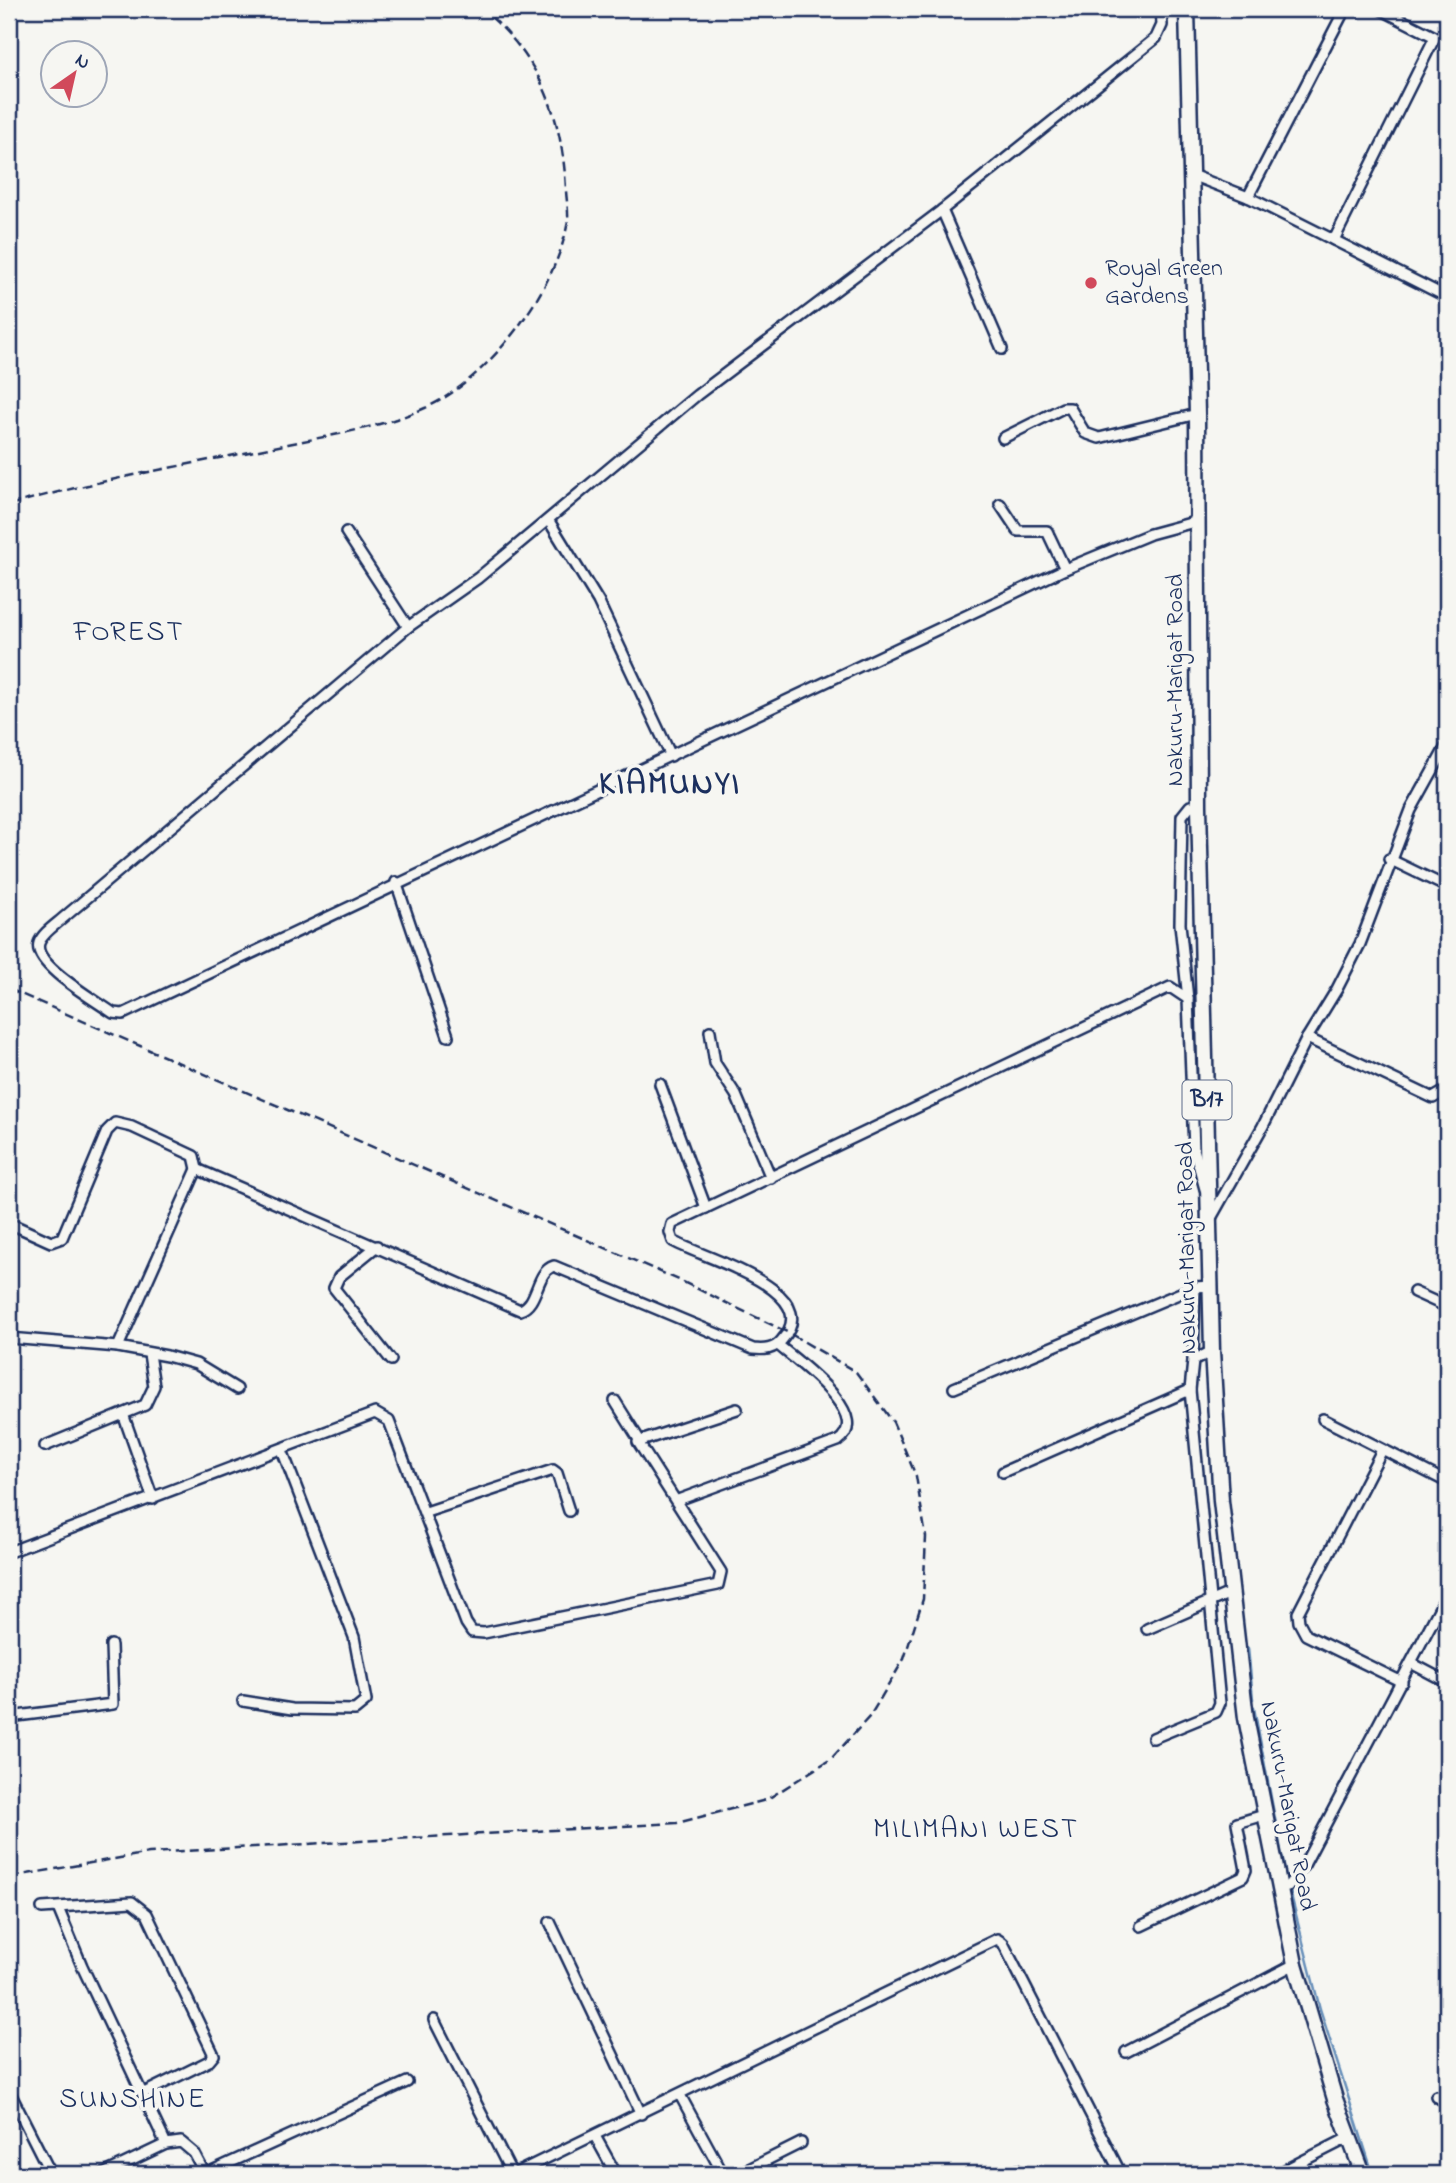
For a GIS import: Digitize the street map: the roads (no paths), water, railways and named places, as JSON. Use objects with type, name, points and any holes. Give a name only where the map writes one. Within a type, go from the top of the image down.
[{"type":"main road","name":"Nakuru-Marigat Road","points":[[1187,9],[1197,414],[1199,806],[1210,1286],[1212,1351],[1230,1593],[1246,1718],[1295,1964],[1335,2099],[1363,2174]]},
{"type":"street","points":[[1161,9],[1162,25],[1156,38],[942,210],[711,384],[549,521],[408,627],[62,919],[41,939],[38,948],[44,961],[55,973],[113,1013],[123,1014],[396,882],[493,841],[1065,569],[1150,534],[1198,521]]},
{"type":"street","points":[[1248,197],[1345,9]]},
{"type":"street","points":[[1334,240],[1435,37],[1380,9]]},
{"type":"street","points":[[1189,174],[1248,197],[1447,296]]},
{"type":"street","points":[[942,210],[1002,349]]},
{"type":"street","points":[[1003,438],[1063,408],[1070,408],[1076,414],[1085,433],[1098,438],[1197,414]]},
{"type":"street","points":[[1000,504],[1018,531],[1047,531],[1065,569]]},
{"type":"street","points":[[549,521],[598,601],[671,756]]},
{"type":"street","points":[[346,532],[408,627]]},
{"type":"street","points":[[1210,1218],[1263,1126],[1307,1038],[1360,944],[1410,810],[1447,745]]},
{"type":"street","points":[[1199,806],[1185,809],[1182,816],[1180,924],[1188,999],[1194,1149],[1210,1201]]},
{"type":"street","points":[[1390,859],[1447,887]]},
{"type":"street","points":[[396,882],[447,1036]]},
{"type":"street","points":[[197,1169],[520,1310],[529,1305],[546,1270],[554,1266],[753,1349],[766,1350],[778,1345],[791,1326],[791,1314],[786,1300],[766,1284],[673,1241],[670,1232],[672,1224],[1185,979]]},
{"type":"street","points":[[1170,987],[1188,999]]},
{"type":"street","points":[[710,1031],[715,1063],[736,1095],[771,1178]]},
{"type":"street","points":[[1307,1038],[1433,1098],[1447,1090]]},
{"type":"street","points":[[660,1084],[706,1208]]},
{"type":"street","points":[[9,1223],[51,1242],[62,1238],[107,1131],[116,1123],[132,1127],[194,1156],[197,1169],[118,1347]]},
{"type":"street","points":[[377,1246],[339,1277],[334,1288],[391,1360]]},
{"type":"street","points":[[954,1388],[1195,1287],[1210,1286]]},
{"type":"street","points":[[1153,1738],[1219,1708],[1190,1390],[1195,1287]]},
{"type":"street","points":[[1414,1292],[1447,1307]]},
{"type":"street","points":[[9,1338],[118,1347],[196,1364],[237,1389]]},
{"type":"street","points":[[678,1500],[838,1440],[848,1431],[850,1422],[844,1407],[778,1345]]},
{"type":"street","points":[[1193,1361],[1212,1351]]},
{"type":"street","points":[[45,1446],[145,1405],[154,1386],[149,1354]]},
{"type":"street","points":[[1003,1472],[1190,1390]]},
{"type":"street","points":[[9,1552],[375,1413],[388,1421],[426,1512],[466,1623],[477,1634],[718,1585],[721,1572],[678,1500],[639,1445],[640,1441],[615,1401]]},
{"type":"street","points":[[640,1441],[737,1409]]},
{"type":"street","points":[[123,1414],[152,1499]]},
{"type":"street","points":[[1323,1419],[1447,1482]]},
{"type":"street","points":[[243,1701],[292,1709],[355,1710],[366,1701],[354,1637],[282,1450]]},
{"type":"street","points":[[1382,1450],[1298,1613],[1298,1622],[1306,1635],[1402,1682]]},
{"type":"street","points":[[426,1512],[548,1471],[557,1473],[569,1511]]},
{"type":"street","points":[[1147,1629],[1230,1593]]},
{"type":"street","points":[[1279,1887],[1288,1885],[1304,1865],[1447,1594]]},
{"type":"street","points":[[9,1717],[113,1704],[111,1645]]},
{"type":"street","points":[[1411,1663],[1447,1682]]},
{"type":"street","points":[[1141,1926],[1242,1877],[1246,1870],[1237,1823],[1264,1815]]},
{"type":"street","points":[[41,1908],[132,1902],[147,1914],[214,2055],[209,2061],[144,2093]]},
{"type":"street","points":[[58,1908],[82,1966],[166,2144]]},
{"type":"street","points":[[550,1922],[641,2114]]},
{"type":"street","points":[[435,2020],[513,2174],[997,1939],[1003,1943],[1118,2173]]},
{"type":"street","points":[[1126,2052],[1295,1964]]},
{"type":"street","points":[[103,2174],[166,2144],[181,2142],[187,2145],[205,2174],[407,2082]]},
{"type":"street","points":[[9,2091],[51,2174]]},
{"type":"street","points":[[680,2095],[723,2174]]},
{"type":"street","points":[[1436,2096],[1447,2103]]},
{"type":"street","points":[[595,2136],[616,2174]]},
{"type":"street","points":[[1277,2174],[1350,2137]]},
{"type":"street","points":[[739,2174],[801,2143]]},
{"type":"waterway","points":[[1332,1418],[1344,1425]]},
{"type":"waterway","points":[[1394,1450],[1421,1463]]},
{"type":"waterway","points":[[1428,1467],[1443,1475]]},
{"type":"waterway","points":[[1248,1648],[1253,1699]]},
{"type":"waterway","points":[[1254,1708],[1287,1882]]},
{"type":"waterway","points":[[1290,1891],[1320,2009],[1373,2174]]},
{"type":"railway","points":[[9,505],[113,480],[340,434],[392,420],[425,408],[448,395],[494,356],[515,331],[548,278],[560,251],[568,212],[559,136],[544,89],[519,47],[482,9]]},
{"type":"railway","points":[[9,989],[679,1280],[789,1333],[856,1372],[893,1422],[916,1476],[926,1537],[923,1599],[904,1659],[870,1716],[831,1759],[766,1800],[677,1823],[149,1853],[9,1877]]},
{"type":"place","name":"Royal Green Gardens","points":[[1091,283]]},
{"type":"district","name":"FOREST","points":[[129,633]]},
{"type":"district","name":"KIAMUNYI","points":[[670,785]]},
{"type":"district","name":"MILIMANI WEST","points":[[976,1830]]},
{"type":"district","name":"SUNSHINE","points":[[133,2100]]}]
